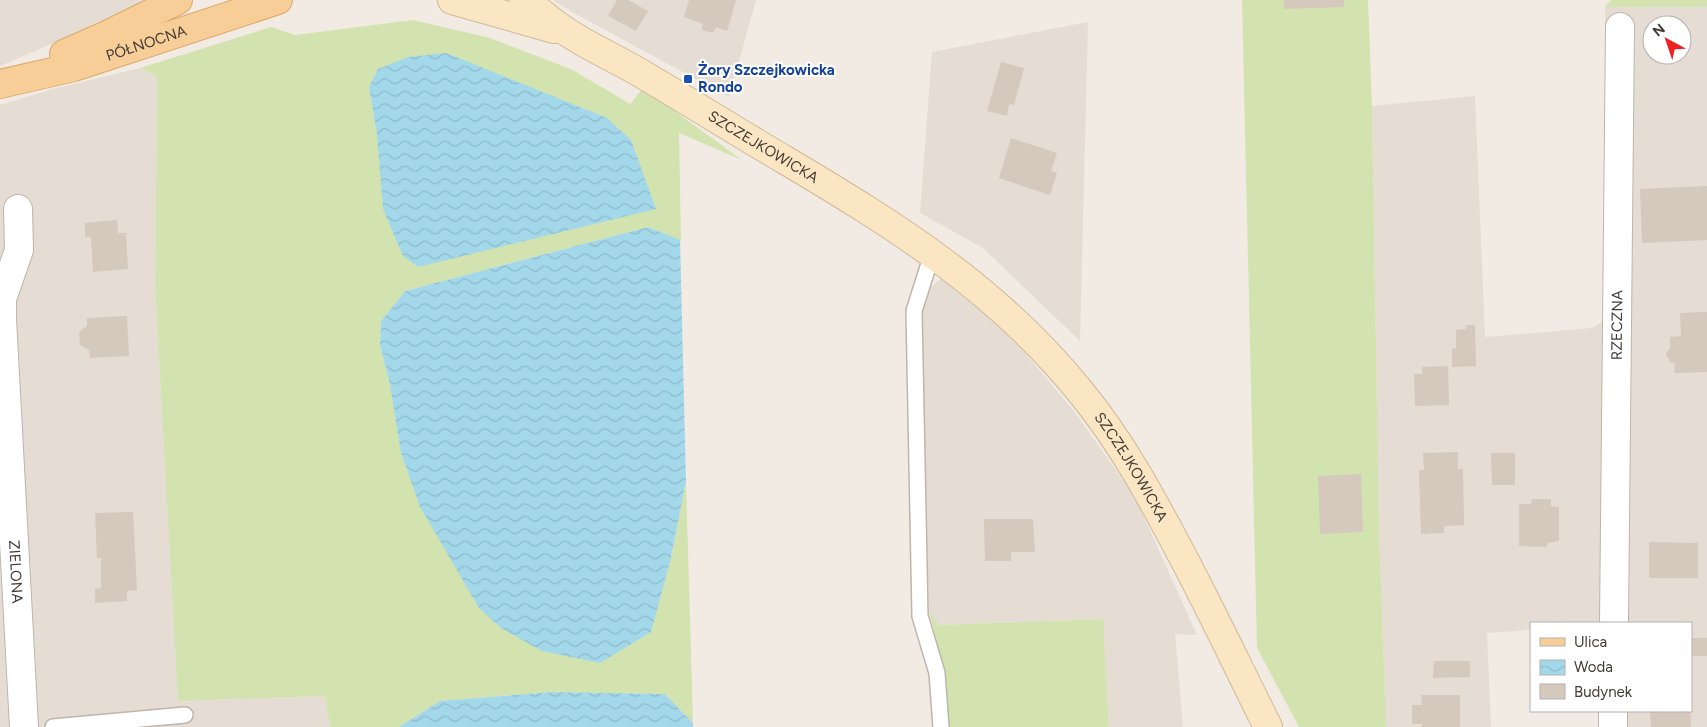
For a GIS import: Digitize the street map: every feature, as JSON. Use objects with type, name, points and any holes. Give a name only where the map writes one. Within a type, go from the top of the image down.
[{"type":"main road","name":"PÓŁNOCNA","points":[[7,82],[178,0]]},
{"type":"main road","name":"PÓŁNOCNA","points":[[7,82],[74,67],[278,0]]},
{"type":"street","name":"SZCZEJKOWICKA","points":[[452,0],[566,32]]},
{"type":"street","name":"SZCZEJKOWICKA","points":[[524,0],[566,32],[639,72],[862,206],[982,291],[1044,349],[1080,391],[1134,467],[1158,509],[1268,727]]},
{"type":"street","name":"RZECZNA","points":[[1614,622],[1620,27]]},
{"type":"street","name":"ZIELONA","points":[[18,209],[19,250],[2,299],[2,320],[24,727]]},
{"type":"street","points":[[1613,712],[1613,727]]},
{"type":"lane","points":[[932,254],[914,311],[920,616],[936,673],[941,727]]},
{"type":"lane","points":[[52,727],[185,715]]},
{"type":"shaded area","points":[[0,0],[154,0],[0,66]]},
{"type":"shaded area","points":[[553,0],[756,0],[729,97]]},
{"type":"shaded area","points":[[1605,7],[1707,7],[1707,727],[1624,727],[1625,712],[1692,712],[1692,622],[1530,622],[1530,630],[1487,633],[1491,727],[1386,727],[1379,527],[1372,106],[1475,96],[1485,337],[1592,328],[1605,320]]},
{"type":"shaded area","points":[[1088,22],[1080,341],[983,248],[920,213],[932,52]]},
{"type":"shaded area","points":[[140,68],[157,76],[155,286],[178,700],[325,696],[330,727],[0,727],[0,105],[53,89]]},
{"type":"shaded area","points":[[943,277],[1013,339],[1073,410],[1135,497],[1197,635],[1175,634],[1183,727],[1109,727],[1102,619],[939,625],[929,611],[921,311],[928,290]]},
{"type":"green space","points":[[1242,0],[1368,0],[1372,106],[1379,527],[1386,727],[1299,727],[1257,648]]},
{"type":"green space","points":[[1611,0],[1707,0],[1707,7],[1605,7]]},
{"type":"green space","points":[[413,20],[490,38],[573,70],[630,104],[643,88],[742,160],[679,133],[681,242],[648,227],[405,291],[381,321],[380,345],[390,385],[671,558],[686,481],[693,723],[665,694],[552,692],[440,701],[399,727],[330,727],[325,696],[178,701],[155,286],[157,76],[140,68],[271,27],[295,35]],"holes":[[[408,57],[377,135],[369,87]]]},
{"type":"green space","points":[[929,611],[939,625],[1103,619],[1109,727],[950,727],[941,659]]},
{"type":"water","points":[[446,53],[607,118],[631,140],[656,209],[418,267],[403,256],[383,209],[377,135],[369,87],[378,69],[408,57]]},
{"type":"water","points":[[648,227],[680,240],[686,481],[671,558],[651,632],[600,663],[542,651],[501,628],[479,608],[420,507],[401,453],[390,385],[380,345],[381,321],[405,291]]},
{"type":"water","points":[[552,692],[665,694],[693,723],[693,727],[399,727],[440,701]]},
{"type":"building","points":[[617,0],[628,0],[648,11],[636,31],[608,16]]},
{"type":"building","points":[[689,0],[736,0],[727,31],[716,27],[713,33],[702,30],[703,24],[684,17]]},
{"type":"building","points":[[1284,0],[1344,0],[1344,7],[1284,9]]},
{"type":"building","points":[[1001,62],[1024,68],[1014,105],[1009,104],[1007,116],[987,111]]},
{"type":"building","points":[[1011,138],[1057,153],[1051,171],[1057,173],[1050,195],[999,178]]},
{"type":"building","points":[[1707,186],[1707,240],[1642,243],[1640,189]]},
{"type":"building","points":[[117,220],[118,233],[128,233],[126,234],[128,269],[93,272],[91,237],[85,237],[85,223]]},
{"type":"building","points":[[1707,312],[1707,372],[1674,373],[1675,363],[1670,362],[1666,354],[1670,348],[1670,337],[1681,336],[1680,313]]},
{"type":"building","points":[[127,316],[129,356],[90,358],[89,350],[80,345],[79,332],[87,326],[87,318]]},
{"type":"building","points":[[1466,325],[1475,325],[1476,366],[1452,367],[1452,349],[1456,348],[1456,330],[1466,329]]},
{"type":"building","points":[[1448,366],[1449,405],[1415,406],[1414,374],[1422,374],[1422,367]]},
{"type":"building","points":[[1458,452],[1458,469],[1463,469],[1464,525],[1444,526],[1444,533],[1421,534],[1419,470],[1424,470],[1423,453]]},
{"type":"building","points":[[1491,453],[1515,453],[1515,485],[1492,485]]},
{"type":"building","points":[[1361,474],[1363,532],[1320,534],[1318,476]]},
{"type":"building","points":[[1532,499],[1551,499],[1551,506],[1559,507],[1559,541],[1547,543],[1547,547],[1519,546],[1519,504],[1531,504]]},
{"type":"building","points":[[133,512],[137,590],[127,591],[127,601],[95,603],[95,589],[101,588],[101,559],[110,559],[97,558],[95,513]]},
{"type":"building","points":[[984,519],[1033,519],[1035,552],[1011,552],[1011,561],[985,561]]},
{"type":"building","points":[[1649,542],[1698,543],[1698,578],[1649,578]]},
{"type":"building","points":[[1692,638],[1707,638],[1707,656],[1692,656]]},
{"type":"building","points":[[1434,661],[1470,661],[1470,677],[1433,678]]},
{"type":"building","points":[[1421,695],[1460,695],[1460,727],[1422,727],[1422,724],[1412,724],[1412,705],[1422,705]]},
{"type":"building","points":[[1650,712],[1690,712],[1691,727],[1651,727]]},
{"type":"place","name":"Żory Szczejkowicka Rondo","points":[[688,79]]}]
